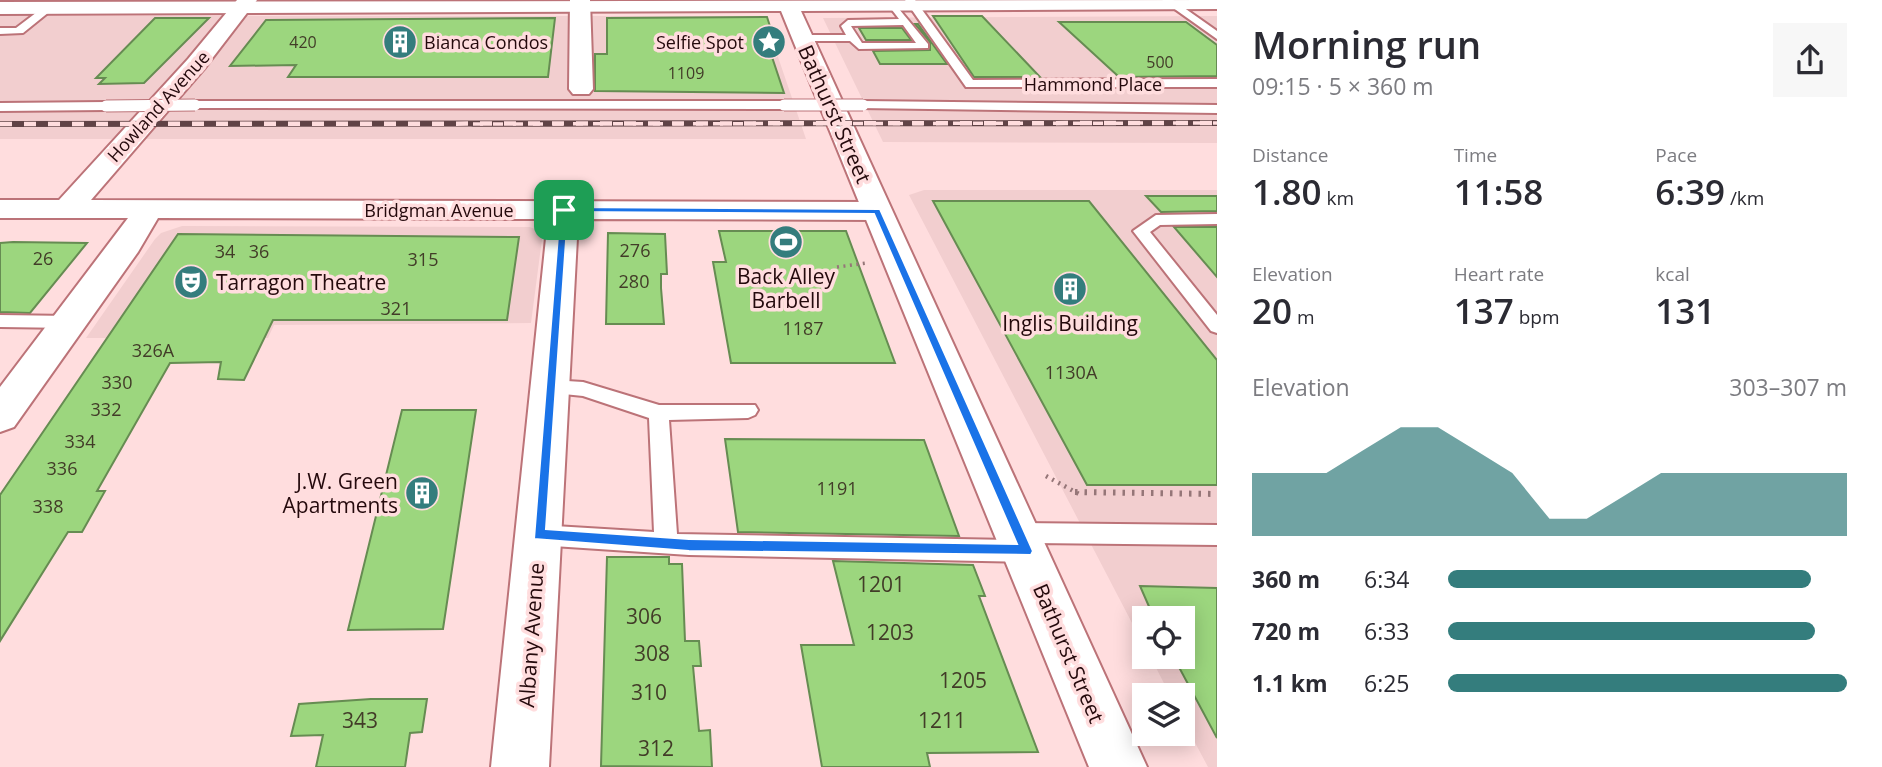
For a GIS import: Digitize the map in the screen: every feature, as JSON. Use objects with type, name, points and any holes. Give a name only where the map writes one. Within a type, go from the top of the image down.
[{"type":"main road","points":[[4,11],[244,4],[580,3],[792,15],[906,8],[1217,3]]},
{"type":"main road","points":[[580,3],[581,89]]},
{"type":"main road","name":"Howland Avenue","points":[[66,210],[244,4]]},
{"type":"main road","name":"Bathurst Street","points":[[792,15],[1023,542],[1118,767]]},
{"type":"main road","name":"Bridgman Avenue","points":[[0,209],[877,211]]},
{"type":"main road","points":[[0,416],[71,322],[148,210]]},
{"type":"main road","name":"Albany Avenue","points":[[520,767],[564,210]]},
{"type":"lane","points":[[1170,2],[1217,36]]},
{"type":"lane","points":[[0,44],[49,8]]},
{"type":"lane","points":[[906,8],[915,34],[924,46],[859,46],[856,36],[846,26],[848,23],[906,8]]},
{"type":"lane","name":"Hammond Place","points":[[906,8],[970,84],[1217,83]]},
{"type":"lane","points":[[792,15],[856,36]]},
{"type":"lane","points":[[0,31],[19,31]]},
{"type":"lane","points":[[899,34],[915,34]]},
{"type":"lane","points":[[0,107],[195,104],[863,105],[1217,109]]},
{"type":"lane","points":[[1217,219],[1157,220],[1141,230],[1217,327]]},
{"type":"lane","points":[[0,321],[71,322]]},
{"type":"lane","points":[[551,387],[583,389],[659,413],[748,410]]},
{"type":"lane","points":[[659,413],[666,543]]},
{"type":"lane","points":[[538,535],[666,543],[1023,542],[1217,535]]},
{"type":"path","points":[[837,267],[870,263]]},
{"type":"path","points":[[1046,476],[1079,494],[1217,494]]},
{"type":"shaded area","points":[[0,16],[764,16],[806,139],[0,139]]},
{"type":"shaded area","points":[[1217,16],[1217,143],[883,142],[823,18]]},
{"type":"shaded area","points":[[924,190],[1217,190],[1217,767],[1208,767],[1195,743],[1195,683],[1164,683],[1157,669],[1195,669],[1195,606],[1132,606],[1132,623],[909,195]]},
{"type":"shaded area","points":[[182,226],[530,227],[539,231],[542,239],[531,323],[274,325],[268,338],[86,338],[155,239],[161,233]]},
{"type":"building","points":[[933,16],[982,16],[1040,77],[974,77]]},
{"type":"building","points":[[767,17],[777,48],[769,48],[784,93],[595,91],[595,54],[607,54],[607,18]]},
{"type":"building","points":[[155,18],[209,18],[144,83],[99,84],[105,78],[96,78]]},
{"type":"building","name":"Bianca Condos","points":[[555,18],[548,77],[288,77],[296,65],[230,66],[266,20]]},
{"type":"building","points":[[1059,22],[1186,22],[1217,45],[1217,76],[1119,77]]},
{"type":"building","points":[[915,24],[918,24],[947,64],[880,64],[873,51],[930,50],[930,42]]},
{"type":"building","points":[[859,28],[902,28],[911,40],[866,40]]},
{"type":"building","points":[[1146,196],[1217,196],[1217,211],[1161,212]]},
{"type":"building","name":"Inglis Building","points":[[933,201],[1089,201],[1217,360],[1217,485],[1087,485]]},
{"type":"building","points":[[1174,227],[1217,227],[1217,277]]},
{"type":"building","points":[[719,231],[846,231],[895,363],[731,363],[713,262],[726,262]]},
{"type":"building","points":[[608,233],[665,234],[667,274],[661,274],[664,324],[606,324]]},
{"type":"building","points":[[178,234],[519,237],[507,320],[273,320],[244,380],[218,379],[221,362],[170,363],[97,491],[105,491],[82,532],[68,532],[0,641],[0,495]]},
{"type":"building","points":[[0,243],[87,243],[30,313],[0,312]]},
{"type":"building","name":"J.W. Green Apartments","points":[[402,410],[476,410],[443,629],[348,630]]},
{"type":"building","points":[[725,439],[924,440],[959,536],[738,532]]},
{"type":"building","points":[[607,557],[669,557],[669,564],[682,564],[685,641],[699,641],[701,666],[693,666],[699,731],[710,730],[712,767],[601,766]]},
{"type":"building","points":[[833,561],[973,565],[985,596],[979,596],[1038,752],[927,753],[930,767],[822,767],[801,645],[854,645]]},
{"type":"building","points":[[1140,586],[1217,588],[1217,738],[1195,697],[1195,683],[1187,683],[1180,669],[1195,669],[1195,606],[1149,606]]},
{"type":"building","points":[[371,699],[427,699],[422,732],[410,733],[405,767],[316,767],[323,735],[291,736],[299,704]]},
{"type":"railway","points":[[0,124],[1217,123],[473,124]]},
{"type":"place","name":"Bianca Condos","points":[[400,42]]},
{"type":"place","name":"Selfie Spot","points":[[769,42]]},
{"type":"place","name":"Back Alley Barbell","points":[[786,242]]},
{"type":"place","name":"Tarragon Theatre","points":[[191,282]]},
{"type":"place","name":"Inglis Building","points":[[1070,289]]},
{"type":"place","name":"J.W. Green Apartments","points":[[422,493]]},
{"type":"route","points":[[564,210],[877,211],[1026,551],[689,545],[538,535],[564,210]]}]
